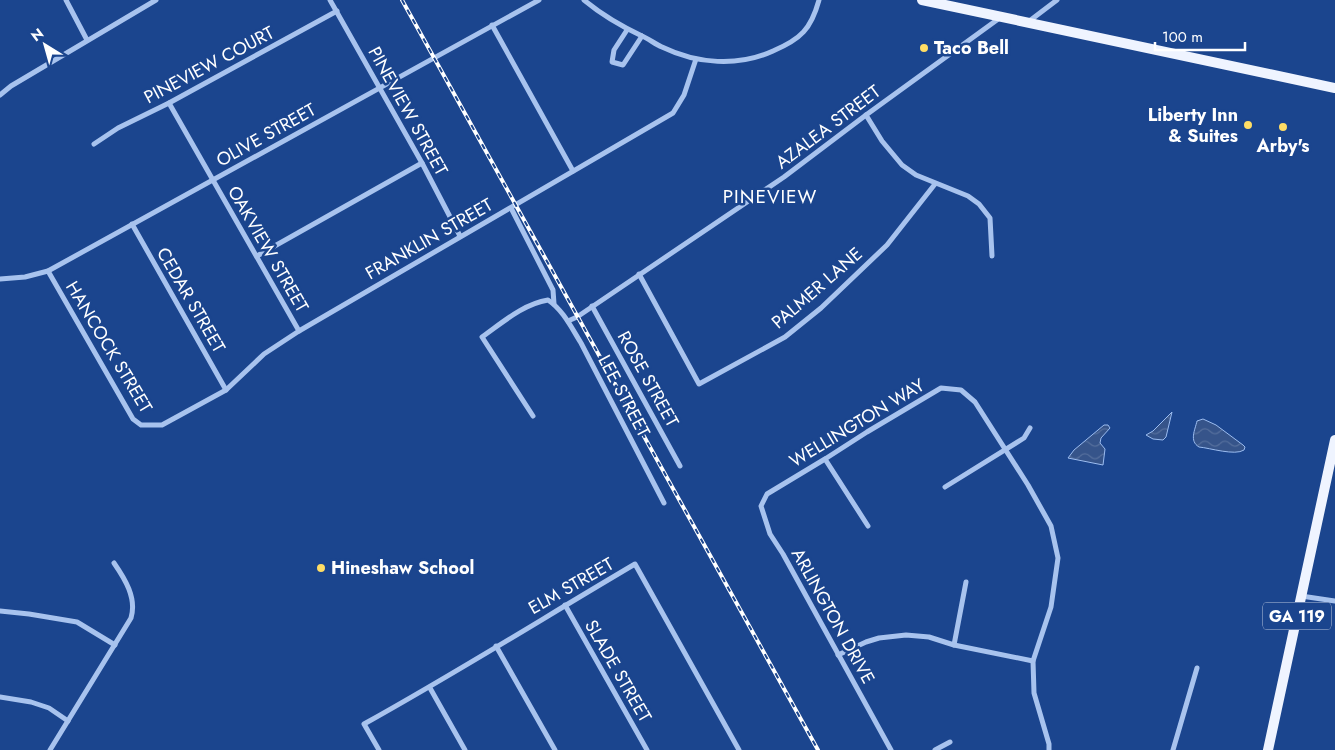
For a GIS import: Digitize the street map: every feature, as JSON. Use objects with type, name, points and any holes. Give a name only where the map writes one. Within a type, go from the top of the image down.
[{"type":"main road","points":[[922,0],[1335,88]]},
{"type":"main road","name":"GA 119","points":[[1268,750],[1335,440]]},
{"type":"street","points":[[66,0],[87,40]]},
{"type":"street","points":[[0,95],[11,86],[156,0]]},
{"type":"street","name":"PINEVIEW STREET","points":[[330,0],[422,163],[460,236]]},
{"type":"street","name":"OLIVE STREET","points":[[0,279],[25,277],[48,272],[539,0]]},
{"type":"street","points":[[584,0],[597,12],[663,48],[696,58],[726,62],[755,59],[783,47],[798,38],[809,28],[816,14],[819,0]]},
{"type":"street","points":[[1027,23],[1057,0]]},
{"type":"street","name":"PINEVIEW COURT","points":[[94,144],[118,128],[169,103],[337,11]]},
{"type":"street","name":"AZALEA STREET","points":[[568,321],[784,177],[1002,17]]},
{"type":"street","points":[[492,25],[573,171]]},
{"type":"street","points":[[627,30],[614,50],[612,62],[623,65],[642,36]]},
{"type":"street","name":"FRANKLIN STREET","points":[[154,425],[162,425],[226,390],[264,354],[299,331],[673,113],[684,95],[696,58]]},
{"type":"street","name":"OAKVIEW STREET","points":[[169,103],[299,331]]},
{"type":"street","points":[[866,115],[887,147],[902,165],[916,175],[968,196],[979,204],[990,218],[992,256]]},
{"type":"street","points":[[257,256],[422,163]]},
{"type":"street","name":"PALMER LANE","points":[[639,274],[699,384],[785,337],[821,308],[887,245],[935,184]]},
{"type":"street","name":"LEE STREET","points":[[511,208],[554,290],[554,304],[568,321],[664,503]]},
{"type":"street","name":"CEDAR STREET","points":[[132,224],[226,390]]},
{"type":"street","name":"HANCOCK STREET","points":[[48,272],[133,419],[141,425],[154,425]]},
{"type":"street","points":[[533,416],[482,337],[516,313],[537,302],[548,300],[554,304]]},
{"type":"street","name":"ROSE STREET","points":[[592,306],[680,466]]},
{"type":"street","name":"WELLINGTON WAY","points":[[767,494],[941,388],[961,390],[975,402],[1051,526],[1058,558],[1051,606],[1033,661],[1034,693],[1049,744],[1049,750]]},
{"type":"street","points":[[945,487],[1024,438],[1030,428]]},
{"type":"street","points":[[825,460],[868,526]]},
{"type":"street","name":"ARLINGTON DRIVE","points":[[767,494],[760,506],[770,534],[783,554],[891,750]]},
{"type":"street","points":[[50,750],[129,623],[134,602],[128,587],[114,563]]},
{"type":"street","name":"ELM STREET","points":[[379,750],[364,724],[430,688],[496,646],[635,564],[739,750]]},
{"type":"street","points":[[954,645],[966,582]]},
{"type":"street","points":[[1301,596],[1335,600]]},
{"type":"street","name":"SLADE STREET","points":[[565,606],[647,750]]},
{"type":"street","points":[[0,611],[77,622],[115,645]]},
{"type":"street","points":[[838,655],[879,638],[893,636],[928,637],[954,645],[1033,661]]},
{"type":"street","points":[[496,646],[555,750]]},
{"type":"street","points":[[1173,750],[1198,668]]},
{"type":"street","points":[[430,688],[465,750]]},
{"type":"street","points":[[0,697],[31,702],[48,708],[68,721]]},
{"type":"street","points":[[935,750],[950,742]]},
{"type":"water","points":[[1172,412],[1166,437],[1163,440],[1153,439],[1146,435],[1153,431]]},
{"type":"water","points":[[1203,419],[1216,425],[1243,445],[1245,447],[1244,450],[1229,452],[1196,445],[1193,439],[1197,421]]},
{"type":"water","points":[[1104,425],[1108,425],[1110,428],[1101,438],[1100,443],[1105,449],[1103,465],[1068,458],[1074,450]]},
{"type":"railway","points":[[402,0],[818,750]]},
{"type":"place","name":"Taco Bell","points":[[924,48]]},
{"type":"place","name":"Liberty Inn & Suites","points":[[1248,125]]},
{"type":"place","name":"Arby's","points":[[1283,127]]},
{"type":"place","name":"Hineshaw School","points":[[321,568]]},
{"type":"district","name":"PINEVIEW","points":[[770,196]]}]
